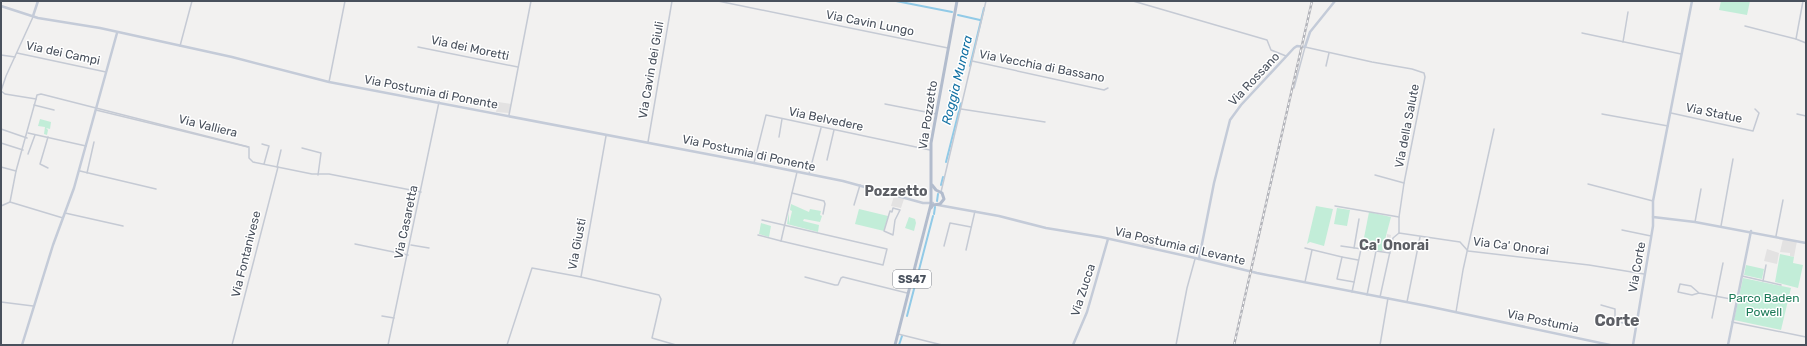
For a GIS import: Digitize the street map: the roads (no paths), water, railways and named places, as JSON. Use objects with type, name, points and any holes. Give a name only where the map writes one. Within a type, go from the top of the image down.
[{"type":"main road","points":[[33,16],[38,1]]},
{"type":"main road","name":"SS47","points":[[948,48],[957,1]]},
{"type":"main road","points":[[1305,47],[1310,32],[1335,1]]},
{"type":"main road","name":"Via Statue","points":[[1654,216],[1653,201],[1692,1]]},
{"type":"main road","name":"Via Postumia di Ponente","points":[[1,6],[33,16],[232,57],[329,82],[648,142],[860,185],[924,203],[929,211]]},
{"type":"main road","points":[[22,345],[33,306],[80,171],[117,33]]},
{"type":"main road","name":"Via Rossano","points":[[1199,259],[1214,182],[1230,120],[1241,105],[1297,46],[1305,47]]},
{"type":"main road","name":"Via Pozzetto","points":[[895,345],[929,211],[933,203],[930,150],[948,48]]},
{"type":"main road","points":[[932,185],[944,195],[944,201],[949,207]]},
{"type":"main road","points":[[932,193],[939,191]]},
{"type":"main road","name":"Via Pozzetto","points":[[933,203],[944,201]]},
{"type":"main road","points":[[924,203],[933,203]]},
{"type":"main road","name":"Via Postumia di Levante","points":[[933,203],[975,211],[1046,228],[1108,239],[1257,273],[1495,320]]},
{"type":"main road","points":[[1654,216],[1721,226],[1806,243]]},
{"type":"main road","name":"Via Corte","points":[[1633,345],[1654,216]]},
{"type":"main road","points":[[1728,345],[1751,232]]},
{"type":"main road","name":"Via Zucca","points":[[1073,345],[1087,312],[1108,239]]},
{"type":"main road","name":"Via Postumia","points":[[1495,320],[1610,345]]},
{"type":"street","points":[[180,46],[192,1]]},
{"type":"street","points":[[329,82],[345,1]]},
{"type":"street","points":[[509,116],[531,1]]},
{"type":"street","name":"Via Cavin dei Giuli","points":[[648,142],[672,1]]},
{"type":"street","name":"Via Cavin Lungo","points":[[718,1],[948,48]]},
{"type":"street","name":"Via Vecchia di Bassano","points":[[939,191],[961,109],[986,1]]},
{"type":"street","points":[[1133,1],[1267,40],[1271,50],[1287,56]]},
{"type":"street","points":[[1796,39],[1803,1]]},
{"type":"street","points":[[1623,42],[1628,12]]},
{"type":"street","points":[[10,202],[16,171],[27,138],[36,99],[5,94],[1,91],[33,16]]},
{"type":"street","points":[[1744,26],[1796,39],[1806,43]]},
{"type":"street","points":[[1582,33],[1681,54]]},
{"type":"street","name":"Via dei Moretti","points":[[418,47],[518,67]]},
{"type":"street","points":[[1294,88],[1305,47]]},
{"type":"street","name":"Via della Salute","points":[[1305,47],[1329,53],[1412,68],[1424,73],[1425,77],[1404,183],[1399,218],[1399,233]]},
{"type":"street","name":"Via dei Campi","points":[[17,53],[106,72]]},
{"type":"street","points":[[1326,66],[1329,53]]},
{"type":"street","points":[[1,55],[15,57]]},
{"type":"street","name":"Via Vecchia di Bassano","points":[[972,61],[1104,90],[1108,88]]},
{"type":"street","name":"Via Valliera","points":[[36,99],[37,95],[41,94],[97,110],[249,147],[251,150],[250,160],[264,164]]},
{"type":"street","name":"Via Casaretta","points":[[388,345],[440,102]]},
{"type":"street","points":[[885,104],[936,114]]},
{"type":"street","points":[[34,105],[54,110]]},
{"type":"street","points":[[961,109],[1045,122]]},
{"type":"street","name":"Via Statue","points":[[1670,113],[1753,131],[1759,112],[1755,109]]},
{"type":"street","points":[[1602,114],[1668,126]]},
{"type":"street","points":[[1797,114],[1806,116]]},
{"type":"street","name":"Via Belvedere","points":[[754,163],[766,115],[930,150]]},
{"type":"street","points":[[779,137],[782,119]]},
{"type":"street","points":[[809,174],[822,128]]},
{"type":"street","points":[[1,129],[27,138]]},
{"type":"street","points":[[1456,312],[1494,129]]},
{"type":"street","points":[[827,160],[834,130]]},
{"type":"street","points":[[28,133],[86,146]]},
{"type":"street","name":"Via Giusti","points":[[507,345],[532,268],[581,277],[606,134]]},
{"type":"street","points":[[28,154],[35,135]]},
{"type":"street","points":[[48,137],[40,164],[48,168]]},
{"type":"street","points":[[87,172],[94,142]]},
{"type":"street","points":[[1,143],[23,150]]},
{"type":"street","points":[[262,144],[269,146],[264,164],[318,175],[329,174],[421,192]]},
{"type":"street","points":[[302,148],[321,153],[318,175]]},
{"type":"street","name":"Via Fontanivese","points":[[232,345],[278,167],[281,150]]},
{"type":"street","points":[[1721,226],[1733,159]]},
{"type":"street","points":[[1,167],[16,171]]},
{"type":"street","points":[[80,171],[156,189]]},
{"type":"street","points":[[781,241],[797,172]]},
{"type":"street","points":[[1375,175],[1404,183]]},
{"type":"street","points":[[1588,184],[1653,201]]},
{"type":"street","points":[[854,205],[860,185]]},
{"type":"street","points":[[1695,222],[1701,189]]},
{"type":"street","points":[[792,193],[824,201],[825,204],[823,214]]},
{"type":"street","points":[[1776,236],[1783,200]]},
{"type":"street","points":[[1,206],[10,202],[63,218]]},
{"type":"street","points":[[1335,206],[1399,218]]},
{"type":"street","points":[[893,208],[900,210],[895,220],[893,235],[884,231],[890,211],[892,212],[893,208]]},
{"type":"street","points":[[966,250],[975,211]]},
{"type":"street","points":[[65,213],[123,226]]},
{"type":"street","points":[[1354,248],[1360,219]]},
{"type":"street","points":[[758,235],[883,265],[887,249],[762,220]]},
{"type":"street","points":[[944,246],[950,223],[971,227]]},
{"type":"street","name":"Via Corte","points":[[1622,230],[1651,236]]},
{"type":"street","points":[[1380,297],[1394,236],[1399,233]]},
{"type":"street","name":"Via Ca' Onorai","points":[[1399,233],[1460,242],[1468,251],[1589,265],[1645,274]]},
{"type":"street","points":[[1407,302],[1420,236]]},
{"type":"street","points":[[355,244],[408,255]]},
{"type":"street","points":[[410,245],[429,248]]},
{"type":"street","points":[[1341,246],[1390,253]]},
{"type":"street","points":[[1305,248],[1358,260]]},
{"type":"street","points":[[1352,292],[1361,249]]},
{"type":"street","points":[[1305,282],[1312,250]]},
{"type":"street","points":[[1367,295],[1376,251]]},
{"type":"street","points":[[1342,257],[1337,279],[1354,282]]},
{"type":"street","points":[[1176,345],[1187,288],[1195,258]]},
{"type":"street","points":[[1712,318],[1723,263]]},
{"type":"street","points":[[1762,281],[1766,265]]},
{"type":"street","points":[[1742,276],[1781,286]]},
{"type":"street","points":[[581,277],[659,295],[661,299],[652,338],[676,345]]},
{"type":"street","points":[[805,277],[835,285],[838,285],[841,278],[844,277],[908,293]]},
{"type":"street","points":[[1699,292],[1692,295],[1678,292],[1680,284],[1691,286],[1699,292],[1736,300]]},
{"type":"street","points":[[1380,345],[1388,298]]},
{"type":"street","points":[[1,302],[33,306]]},
{"type":"street","points":[[1601,305],[1615,308],[1615,320],[1617,322],[1636,325]]},
{"type":"street","points":[[382,316],[394,318]]},
{"type":"street","points":[[1732,322],[1806,337]]},
{"type":"street","points":[[898,334],[942,345]]},
{"type":"waterway","points":[[896,1],[952,12]]},
{"type":"waterway","name":"Roggia Munara","points":[[970,66],[984,8]]},
{"type":"waterway","points":[[958,15],[980,20]]},
{"type":"waterway","name":"Roggia Munara","points":[[946,162],[961,103]]},
{"type":"waterway","name":"Roggia Munara","points":[[941,185],[943,177]]},
{"type":"waterway","name":"Roggia Munara","points":[[937,201],[938,194]]},
{"type":"waterway","name":"Roggia Munara","points":[[934,214],[935,207]]},
{"type":"waterway","name":"Roggia Munara","points":[[907,316],[933,216]]},
{"type":"waterway","name":"Roggia Munara","points":[[899,345],[902,336]]},
{"type":"railway","points":[[1234,345],[1312,1]]},
{"type":"district","name":"Pozzetto","points":[[896,191]]},
{"type":"district","name":"Ca' Onorai","points":[[1394,245]]},
{"type":"district","name":"Corte","points":[[1617,320]]},
{"type":"park label","name":"Parco Baden Powell","points":[[1764,305]]}]
